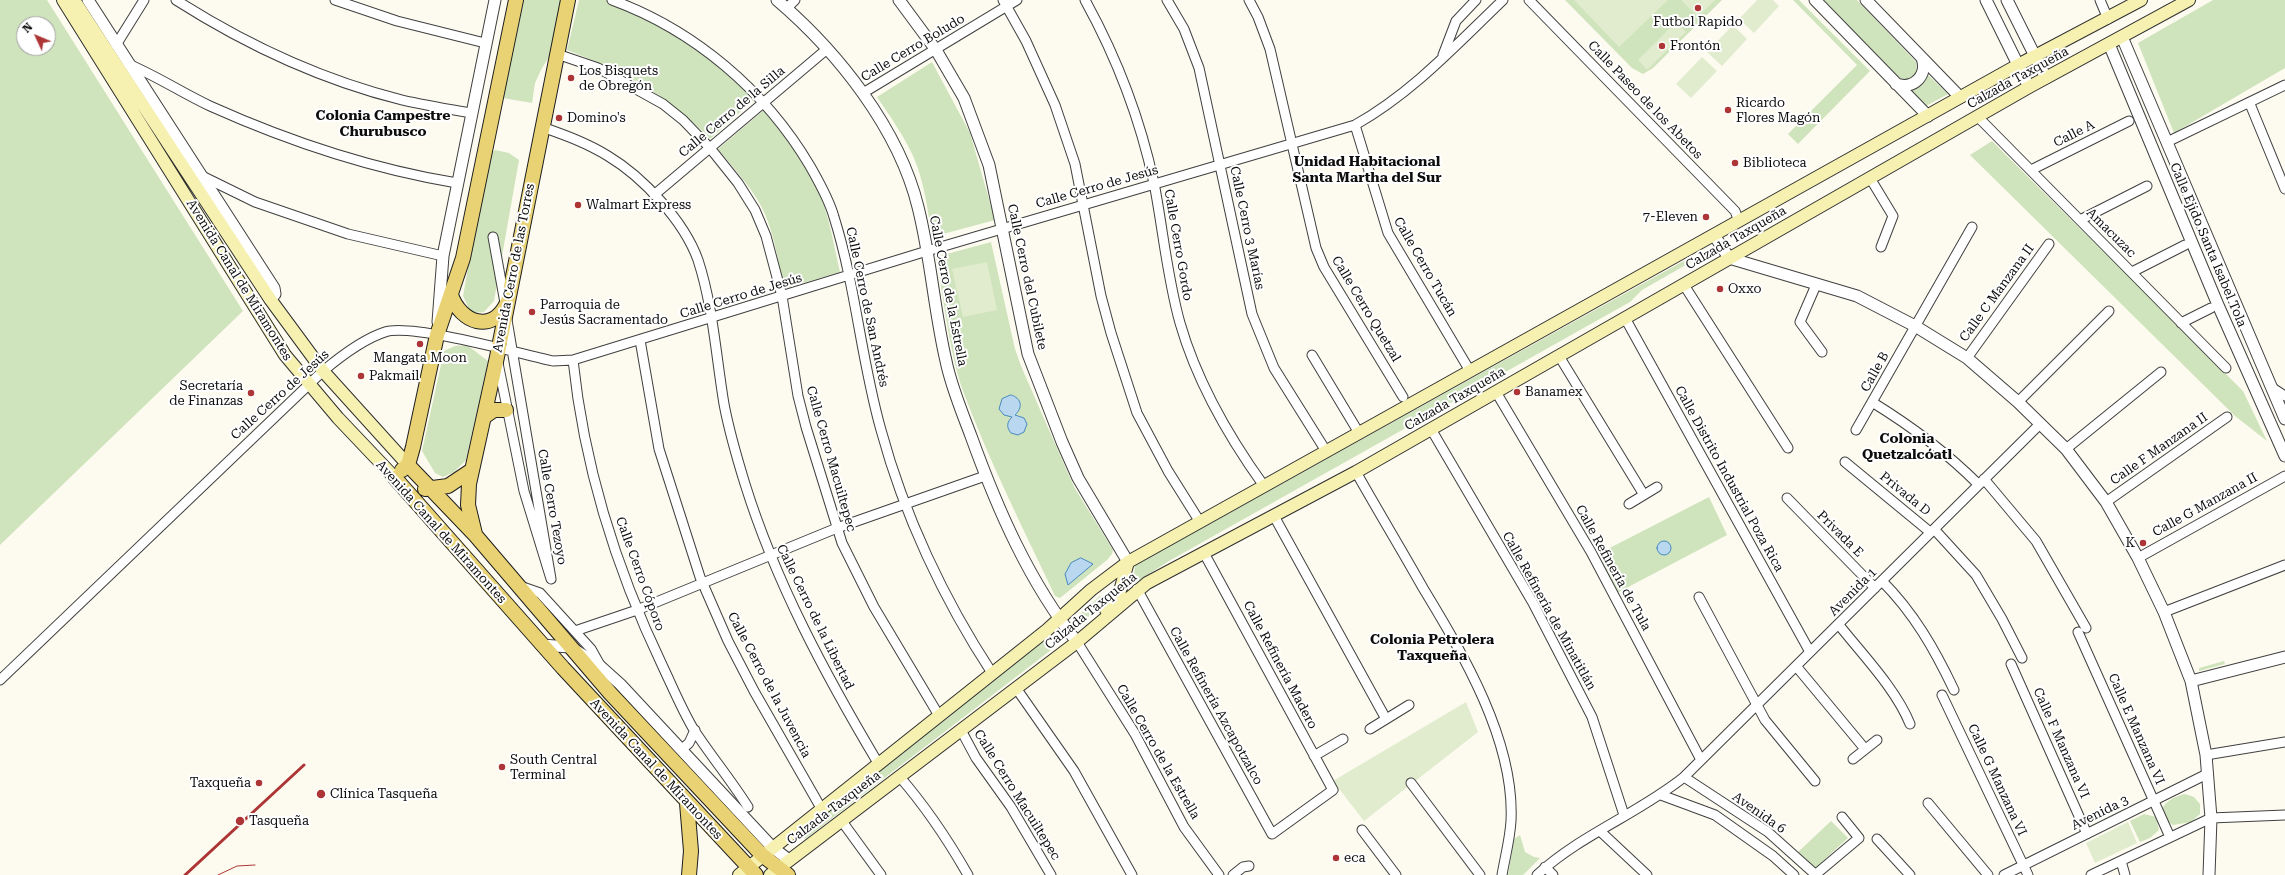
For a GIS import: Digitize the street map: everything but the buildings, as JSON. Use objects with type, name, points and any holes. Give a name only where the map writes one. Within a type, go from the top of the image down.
[{"type":"main road","name":"Avenida Canal de Miramontes","points":[[63,0],[226,259],[266,327],[308,384],[395,478],[541,644],[687,803],[748,873]]},
{"type":"main road","name":"Avenida Canal de Miramontes","points":[[74,0],[270,299],[323,370],[408,464],[476,536],[610,693],[767,851],[782,869]]},
{"type":"main road","points":[[472,470],[454,483],[432,489],[417,487],[395,478],[408,464],[437,335],[463,258],[516,0]]},
{"type":"main road","name":"Avenida Cerro de las Torres","points":[[476,536],[470,515],[467,495],[498,353],[568,0]]},
{"type":"main road","name":"Calzada Taxqueña","points":[[748,873],[767,851],[938,714],[1059,620],[1092,590],[1128,562],[1960,97],[2141,0]]},
{"type":"main road","name":"Calzada Taxqueña","points":[[782,869],[841,820],[1089,632],[1137,590],[1356,472],[1977,116],[2189,0]]},
{"type":"main road","points":[[226,259],[240,272],[256,297],[262,300],[270,299]]},
{"type":"main road","points":[[451,295],[460,313],[472,321],[478,322],[497,315],[508,299]]},
{"type":"main road","points":[[484,417],[494,410],[506,410]]},
{"type":"main road","points":[[1089,632],[1120,591],[1128,562]]},
{"type":"main road","points":[[687,803],[691,851],[688,875]]},
{"type":"street","name":"Avenida Canal de Miramontes","points":[[88,0],[127,64],[202,176],[274,288],[275,294],[270,299]]},
{"type":"street","points":[[116,45],[144,0]]},
{"type":"street","points":[[176,0],[209,21],[294,63],[349,84],[402,100],[471,113]]},
{"type":"street","points":[[335,0],[397,21],[485,43]]},
{"type":"street","points":[[437,335],[443,256],[485,43],[495,0]]},
{"type":"street","name":"Calle Cerro de San Andrés","points":[[612,0],[678,32],[734,72],[796,141],[818,180],[834,214],[849,276],[869,381],[881,431],[906,504],[939,577],[992,672]]},
{"type":"street","name":"Calle Cerro de la Estrella","points":[[777,0],[787,8],[827,49],[863,93],[904,163],[918,206],[946,362],[985,476],[1008,527],[1059,620],[1076,642],[1135,734],[1184,827],[1219,875]]},
{"type":"street","points":[[787,8],[795,0]]},
{"type":"street","name":"Calle Cerro del Cubilete","points":[[899,0],[936,50],[964,98],[989,165],[1028,354],[1044,400],[1078,478],[1128,562]]},
{"type":"street","name":"Calle Cerro Boludo","points":[[863,93],[936,50],[1005,3],[1017,0]]},
{"type":"street","name":"Calle Cerro Gordo","points":[[1085,0],[1105,37],[1127,88],[1142,133],[1154,184],[1165,256],[1180,323],[1197,372],[1231,437],[1264,486]]},
{"type":"street","name":"Calle Cerro 3 Marías","points":[[1167,0],[1193,49],[1206,92],[1252,314],[1274,368],[1326,451]]},
{"type":"street","name":"Calle Cerro Quetzal","points":[[1249,0],[1258,16],[1270,49],[1307,215],[1324,267],[1403,397]]},
{"type":"street","name":"Calle Cerro de Jesús","points":[[1442,58],[1456,21],[1476,0]]},
{"type":"street","name":"Calle Cerro de Jesús","points":[[0,680],[323,370],[339,358],[385,332],[397,330],[437,335],[498,353],[553,361],[573,360],[711,319],[927,250],[1354,125],[1378,112],[1404,94],[1503,0]]},
{"type":"street","name":"Calle Paseo de los Abetos","points":[[1529,0],[1735,211],[1739,221]]},
{"type":"street","points":[[1815,0],[1928,116]]},
{"type":"street","points":[[1866,0],[1960,97]]},
{"type":"street","points":[[1986,0],[2029,87]]},
{"type":"street","points":[[2100,0],[2108,19]]},
{"type":"street","points":[[1991,11],[2008,2],[2046,78]]},
{"type":"street","points":[[1005,3],[1026,41],[1055,105],[1075,164],[1101,296],[1111,333],[1137,413],[1168,470],[1200,522]]},
{"type":"street","name":"Calle Ejido Santa Isabel Tola","points":[[2122,37],[2285,419]]},
{"type":"street","name":"Calle Ejido Santa Isabel Tola","points":[[2109,44],[2218,305],[2285,456]]},
{"type":"street","name":"Calle Cerro de la Silla","points":[[654,195],[762,102],[827,49]]},
{"type":"street","name":"Calle Cerro Macuiltepec","points":[[557,54],[598,68],[663,104],[683,120],[710,148],[738,183],[755,210],[766,236],[782,296],[798,396],[842,543],[874,607],[938,714]]},
{"type":"street","points":[[1896,84],[1910,85],[1918,80],[1923,72],[1922,58]]},
{"type":"street","points":[[127,64],[158,78],[209,105],[288,138],[369,164],[457,182]]},
{"type":"street","points":[[144,90],[147,81],[158,78]]},
{"type":"street","points":[[2167,142],[2250,104],[2285,85]]},
{"type":"street","points":[[2250,104],[2285,189]]},
{"type":"street","name":"Amacuzac","points":[[1977,116],[2226,368]]},
{"type":"street","name":"Calle A","points":[[2031,170],[2129,121]]},
{"type":"street","name":"Calle Cerro Tucán","points":[[1354,125],[1388,234],[1470,371]]},
{"type":"street","name":"Calle Cerro de la Libertad","points":[[542,127],[576,139],[609,156],[654,195],[686,235],[697,258],[711,319],[724,405],[734,446],[769,555],[806,633],[848,713],[878,763]]},
{"type":"street","points":[[202,176],[255,202],[348,234],[443,256]]},
{"type":"street","points":[[1870,178],[1893,216],[1881,247]]},
{"type":"street","points":[[2080,220],[2147,186]]},
{"type":"street","name":"Calle B","points":[[1856,430],[1972,227]]},
{"type":"street","points":[[1714,235],[1729,258],[1857,296],[1915,326],[1967,358],[2018,402],[2066,449],[2106,502],[2138,558],[2164,612],[2191,681],[2206,755],[2210,818],[2209,875]]},
{"type":"street","name":"Calle Cerro Tezoyo","points":[[493,237],[551,579],[524,491],[506,410],[498,353]]},
{"type":"street","name":"Calle C Manzana II","points":[[1967,358],[2049,244]]},
{"type":"street","points":[[2132,272],[2185,245]]},
{"type":"street","points":[[1684,285],[1788,448]]},
{"type":"street","points":[[1816,285],[1800,322],[1822,352]]},
{"type":"street","points":[[2181,323],[2211,308]]},
{"type":"street","points":[[2018,402],[2109,311]]},
{"type":"street","name":"Calle Distrito Industrial Poza Rica","points":[[1625,318],[1810,652]]},
{"type":"street","name":"Calle Cerro de la Juvencia","points":[[640,340],[659,449],[702,583],[728,641],[754,691],[822,808]]},
{"type":"street","points":[[1312,355],[1359,433]]},
{"type":"street","points":[[1559,356],[1644,495]]},
{"type":"street","name":"Calle Cerro Cóporo","points":[[573,360],[577,405],[585,448],[613,543],[637,610],[667,676],[694,730],[748,807]]},
{"type":"street","points":[[2066,449],[2161,372]]},
{"type":"street","points":[[2272,388],[2285,396]]},
{"type":"street","name":"Calle Refinería de Tula","points":[[1496,392],[1591,552],[1701,760]]},
{"type":"street","name":"Calle E Manzana VI","points":[[1872,402],[1902,420],[1981,481],[2014,512],[2036,541],[2082,630],[2170,837]]},
{"type":"street","name":"Calle F Manzana II","points":[[2106,502],[2227,417]]},
{"type":"street","name":"Avenida 1","points":[[1537,875],[1545,867],[1624,815],[1661,795],[1684,777],[1839,625],[1981,481],[2040,424]]},
{"type":"street","name":"Calle Refinería de Minatitlán","points":[[1431,429],[1533,603],[1592,717],[1624,815]]},
{"type":"street","name":"Privada D","points":[[1845,462],[1932,530],[1976,575],[2002,619],[2022,658]]},
{"type":"street","points":[[1356,472],[1462,653],[1486,705],[1503,758],[1509,790],[1511,821],[1502,875]]},
{"type":"street","points":[[575,632],[637,610],[838,528],[985,476]]},
{"type":"street","name":"Calle G Manzana II","points":[[2138,558],[2285,476]]},
{"type":"street","points":[[1629,504],[1657,488]]},
{"type":"street","name":"Privada E","points":[[1787,498],[1875,588]]},
{"type":"street","points":[[1274,516],[1386,719]]},
{"type":"street","name":"Calle Refinería Madero","points":[[1204,553],[1333,790]]},
{"type":"street","points":[[2164,612],[2285,566]]},
{"type":"street","points":[[1882,581],[1914,617],[1937,654],[1954,690]]},
{"type":"street","name":"Avenida Canal de Miramontes","points":[[517,584],[540,593],[591,649],[600,666],[610,693]]},
{"type":"street","name":"Calle Refinería Azcapotzalco","points":[[1137,590],[1272,834],[1333,790]]},
{"type":"street","points":[[1699,597],[1765,720],[1815,782]]},
{"type":"street","points":[[1839,625],[1874,669],[1905,713],[1910,724]]},
{"type":"street","name":"Avenida Canal de Miramontes","points":[[541,644],[570,647],[600,666],[620,684],[717,789],[767,851]]},
{"type":"street","points":[[2191,681],[2285,657]]},
{"type":"street","name":"Calle F Manzana VI","points":[[2011,664],[2087,834]]},
{"type":"street","points":[[1796,666],[1865,749]]},
{"type":"street","points":[[1016,688],[1074,771],[1132,875]]},
{"type":"street","name":"Calle G Manzana VI","points":[[1942,696],[2028,875]]},
{"type":"street","points":[[1370,728],[1409,705]]},
{"type":"street","points":[[681,750],[689,743],[694,730]]},
{"type":"street","name":"Calle Cerro Macuiltepec","points":[[961,730],[976,758],[1012,807],[1051,875]]},
{"type":"street","points":[[1314,756],[1343,739]]},
{"type":"street","points":[[1853,759],[1877,740]]},
{"type":"street","points":[[2206,755],[2285,742]]},
{"type":"street","name":"Avenida 3","points":[[2004,875],[2207,774]]},
{"type":"street","points":[[899,776],[920,800],[950,843],[968,875]]},
{"type":"street","name":"Avenida 6","points":[[1684,777],[1768,832],[1815,875]]},
{"type":"street","points":[[717,789],[729,778]]},
{"type":"street","points":[[1411,783],[1480,875]]},
{"type":"street","name":"Avenida 6","points":[[1661,795],[1715,816],[1773,856],[1794,875]]},
{"type":"street","points":[[1928,803],[1988,875]]},
{"type":"street","points":[[2091,875],[2121,862],[2210,818],[2285,815]]},
{"type":"street","points":[[1815,875],[1859,838],[1842,817]]},
{"type":"street","points":[[841,820],[881,875]]},
{"type":"street","points":[[1362,830],[1396,875]]},
{"type":"street","points":[[1600,831],[1647,875]]},
{"type":"street","points":[[1877,839],[1910,875]]},
{"type":"street","points":[[2121,862],[2125,875]]},
{"type":"street","points":[[1232,875],[1243,867],[1249,866]]},
{"type":"street","points":[[1545,867],[1553,875]]},
{"type":"green space","points":[[0,0],[47,0],[243,311],[0,545]]},
{"type":"green space","points":[[524,0],[564,0],[553,51],[542,68],[535,83],[532,103],[503,98]]},
{"type":"green space","points":[[579,0],[616,0],[678,30],[757,97],[710,139],[678,109],[644,86],[588,58],[567,50]]},
{"type":"green space","points":[[1565,0],[1722,0],[1653,68],[1643,74],[1632,68]]},
{"type":"green space","points":[[1574,0],[1668,0],[1619,47]]},
{"type":"green space","name":"Futbol Rapido","points":[[1681,0],[1715,0],[1698,17]]},
{"type":"green space","points":[[1757,0],[1773,0],[1779,6],[1754,33],[1739,19]]},
{"type":"green space","points":[[1793,0],[1799,0],[1870,71],[1798,144],[1788,134],[1857,65]]},
{"type":"green space","points":[[1822,0],[1857,0],[1916,62],[1917,71],[1915,77],[1906,80],[1897,78]]},
{"type":"green space","points":[[2213,0],[2285,0],[2285,68],[2174,133],[2138,43]]},
{"type":"green space","name":"Frontón","points":[[1676,22],[1686,32],[1647,70],[1638,60]]},
{"type":"green space","points":[[1733,25],[1747,39],[1722,66],[1707,52]]},
{"type":"green space","points":[[1702,57],[1717,71],[1691,98],[1676,84]]},
{"type":"green space","points":[[932,62],[970,133],[995,220],[932,237],[923,186],[914,158],[892,119],[877,97]]},
{"type":"green space","points":[[1927,74],[1948,94],[1926,106],[1910,90],[1922,85]]},
{"type":"green space","points":[[765,109],[798,152],[815,180],[827,214],[840,272],[783,289],[774,242],[761,205],[718,149]]},
{"type":"green space","points":[[1992,141],[2243,391],[2267,441],[2235,416],[1970,155]]},
{"type":"green space","points":[[495,150],[509,153],[519,160],[494,301],[484,312],[471,313],[463,296],[488,155]]},
{"type":"green space","points":[[991,242],[1015,349],[1021,366],[1074,487],[1113,550],[1112,554],[1107,560],[1060,598],[1055,596],[984,443],[963,391],[950,342],[936,257]]},
{"type":"green space","points":[[1689,258],[1691,262],[1642,290],[1630,302],[1169,561],[1133,584],[1135,565]]},
{"type":"green space","points":[[987,262],[997,310],[963,317],[952,269]]},
{"type":"green space","points":[[467,345],[488,361],[466,460],[454,472],[443,477],[435,473],[422,451],[444,351],[455,346]]},
{"type":"green space","points":[[1709,497],[1727,535],[1615,594],[1596,555]]},
{"type":"green space","points":[[1100,596],[1105,597],[1105,601],[1086,619],[1080,620],[1080,614]]},
{"type":"green space","points":[[1043,640],[1051,650],[805,839],[794,833]]},
{"type":"green space","points":[[2224,661],[2225,664],[2199,671],[2199,668]]},
{"type":"green space","points":[[1466,702],[1478,732],[1364,821],[1333,781]]},
{"type":"green space","points":[[2185,794],[2194,797],[2200,804],[2200,814],[2191,822],[2173,825],[2166,820],[2162,810],[2167,802]]},
{"type":"green space","points":[[2144,814],[2156,817],[2159,830],[2150,838],[2140,842],[2130,821]]},
{"type":"green space","points":[[1831,821],[1848,838],[1814,869],[1797,853]]},
{"type":"green space","points":[[2128,822],[2137,843],[2095,863],[2086,843]]},
{"type":"green space","points":[[1520,835],[1525,852],[1534,857],[1540,858],[1523,875],[1508,875],[1514,839]]},
{"type":"water","points":[[1011,395],[1017,398],[1020,404],[1018,412],[1015,415],[1024,418],[1027,424],[1024,432],[1018,435],[1011,433],[1008,429],[1008,423],[1012,417],[1004,415],[999,409],[1002,399]]},
{"type":"water","points":[[1661,541],[1667,541],[1671,545],[1671,551],[1667,555],[1661,555],[1657,551],[1657,545]]},
{"type":"water","points":[[1081,558],[1093,564],[1068,585],[1065,574],[1071,563]]},
{"type":"tram line","points":[[218,875],[237,866],[255,865]]},
{"type":"railway","points":[[185,875],[304,765]]},
{"type":"place","name":"Futbol Rapido","points":[[1698,8]]},
{"type":"place","name":"Frontón","points":[[1662,46]]},
{"type":"place","name":"Los Bisquets de Obregón","points":[[571,78]]},
{"type":"place","name":"Ricardo Flores Magón","points":[[1728,110]]},
{"type":"place","name":"Domino's","points":[[559,118]]},
{"type":"place","name":"Biblioteca","points":[[1735,163]]},
{"type":"place","name":"Walmart Express","points":[[578,205]]},
{"type":"place","name":"7-Eleven","points":[[1706,217]]},
{"type":"place","name":"Oxxo","points":[[1720,289]]},
{"type":"place","name":"Parroquia de Jesús Sacramentado","points":[[532,312]]},
{"type":"place","name":"Mangata Moon","points":[[420,344]]},
{"type":"place","name":"Pakmail","points":[[361,376]]},
{"type":"place","name":"Banamex","points":[[1517,392]]},
{"type":"place","name":"Secretaría de Finanzas","points":[[251,393]]},
{"type":"place","name":"K","points":[[2143,543]]},
{"type":"place","name":"South Central Terminal","points":[[502,767]]},
{"type":"place","name":"Taxqueña","points":[[259,783]]},
{"type":"place","name":"Clínica Tasqueña","points":[[321,794]]},
{"type":"place","name":"Tasqueña","points":[[240,821]]},
{"type":"place","name":"eca","points":[[1336,858]]},
{"type":"district","name":"Colonia Campestre Churubusco","points":[[383,124]]},
{"type":"district","name":"Unidad Habitacional Santa Martha del Sur","points":[[1367,170]]},
{"type":"district","name":"Colonia Quetzalcóatl","points":[[1907,448]]},
{"type":"district","name":"Colonia Petrolera Taxqueña","points":[[1432,648]]}]
